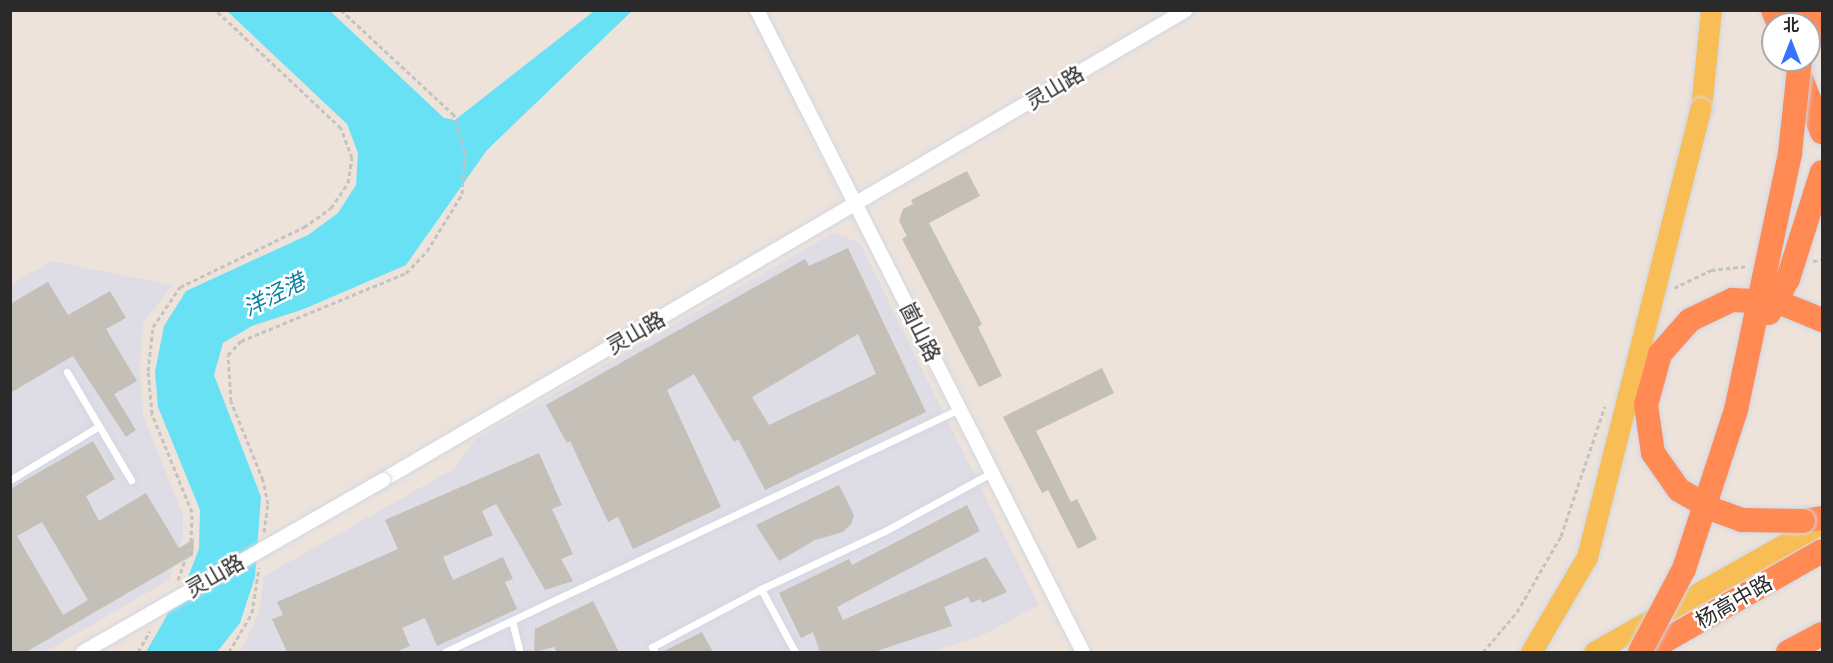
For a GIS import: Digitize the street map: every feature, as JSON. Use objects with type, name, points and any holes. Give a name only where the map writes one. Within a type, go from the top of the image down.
[{"type":"highway","points":[[1804,10],[1822,34]]},
{"type":"highway","points":[[1798,72],[1822,132]]},
{"type":"highway","points":[[1658,652],[1673,622],[1684,569],[1736,410],[1752,344],[1790,153],[1799,72]]},
{"type":"highway","points":[[1752,344],[1788,279],[1822,172]]},
{"type":"highway","points":[[1816,521],[1742,520],[1712,509],[1679,490],[1653,453],[1646,405],[1660,354],[1690,320],[1732,300],[1778,302],[1822,320]]},
{"type":"highway","name":"杨高中路","points":[[1645,652],[1822,551]]},
{"type":"highway","points":[[1641,652],[1684,569]]},
{"type":"highway","points":[[1788,652],[1822,634]]},
{"type":"main road","points":[[1531,652],[1587,557],[1701,108],[1711,10]]},
{"type":"main road","points":[[1594,652],[1816,521]]},
{"type":"street","name":"崮山路","points":[[757,10],[1083,652]]},
{"type":"street","name":"灵山路","points":[[83,652],[856,206],[1186,10]]},
{"type":"lane","points":[[67,372],[131,480]]},
{"type":"lane","points":[[445,652],[959,409]]},
{"type":"lane","points":[[10,480],[99,426]]},
{"type":"lane","points":[[655,652],[652,647],[761,589],[885,531],[992,473]]},
{"type":"lane","points":[[761,589],[795,652]]},
{"type":"lane","points":[[512,621],[520,652]]},
{"type":"path","points":[[178,582],[191,542],[192,512],[152,414],[148,371],[153,327],[180,287],[304,227],[331,208],[348,183],[352,158],[341,128],[216,10]]},
{"type":"path","points":[[264,536],[268,504],[263,480],[231,401],[228,355],[241,341],[406,273],[427,251],[462,194],[465,153],[454,115],[341,10]]},
{"type":"path","points":[[1806,262],[1822,260]]},
{"type":"path","points":[[1664,294],[1710,270],[1749,266]]},
{"type":"path","points":[[1483,652],[1517,612],[1561,536],[1607,400]]},
{"type":"path","points":[[229,652],[252,613],[260,558]]},
{"type":"path","points":[[138,652],[155,622]]},
{"type":"shaded area","points":[[833,233],[859,242],[1039,605],[981,636],[930,652],[240,652],[259,613],[264,576],[452,470],[476,439]]},
{"type":"shaded area","points":[[51,261],[172,285],[143,324],[140,368],[143,415],[183,515],[183,537],[169,580],[45,652],[11,652],[10,285]]},
{"type":"water","name":"洋泾港","points":[[227,11],[330,11],[444,118],[455,120],[594,11],[632,11],[487,150],[406,265],[304,309],[252,326],[223,343],[214,375],[261,497],[255,577],[240,623],[217,652],[146,652],[186,582],[199,549],[200,510],[158,407],[155,372],[164,326],[186,291],[308,235],[338,213],[356,185],[358,153],[347,124]]},
{"type":"building","points":[[967,171],[980,196],[929,223],[982,324],[978,327],[1002,376],[979,387],[902,239],[907,236],[899,221],[903,209],[913,204],[911,200]]},
{"type":"building","points":[[848,248],[926,412],[765,490],[738,439],[734,442],[694,374],[667,390],[721,507],[633,549],[618,517],[608,522],[570,441],[567,443],[546,405],[805,259],[809,266]],"holes":[[[858,334],[876,374],[769,425],[752,397]]]},
{"type":"building","points":[[48,282],[68,315],[110,291],[126,318],[106,329],[137,381],[114,394],[136,430],[126,437],[73,356],[10,393],[10,304]]},
{"type":"building","points":[[1102,368],[1114,393],[1036,431],[1071,502],[1077,499],[1097,539],[1078,549],[1048,490],[1042,493],[1003,417]]},
{"type":"building","points":[[93,441],[115,479],[86,496],[99,521],[146,493],[179,548],[194,539],[193,555],[26,652],[10,652],[10,489]],"holes":[[[42,522],[88,600],[63,615],[17,536]]]},
{"type":"building","points":[[539,453],[562,505],[552,509],[573,554],[561,559],[573,581],[545,590],[496,504],[482,511],[493,535],[443,557],[453,580],[503,557],[513,579],[505,582],[517,609],[437,646],[425,618],[402,628],[410,646],[396,652],[287,652],[272,619],[283,615],[277,602],[398,549],[385,520]]},
{"type":"building","points":[[839,485],[854,515],[851,524],[843,532],[815,540],[779,561],[756,525]]},
{"type":"building","points":[[967,505],[980,531],[837,607],[843,620],[986,557],[1007,592],[982,603],[980,599],[971,603],[968,597],[944,607],[952,626],[874,652],[820,652],[813,632],[801,638],[779,593],[849,559],[852,565]]},
{"type":"building","points":[[593,601],[619,652],[557,652],[554,647],[534,652],[535,629]]},
{"type":"building","points":[[702,632],[713,652],[662,652]]}]
